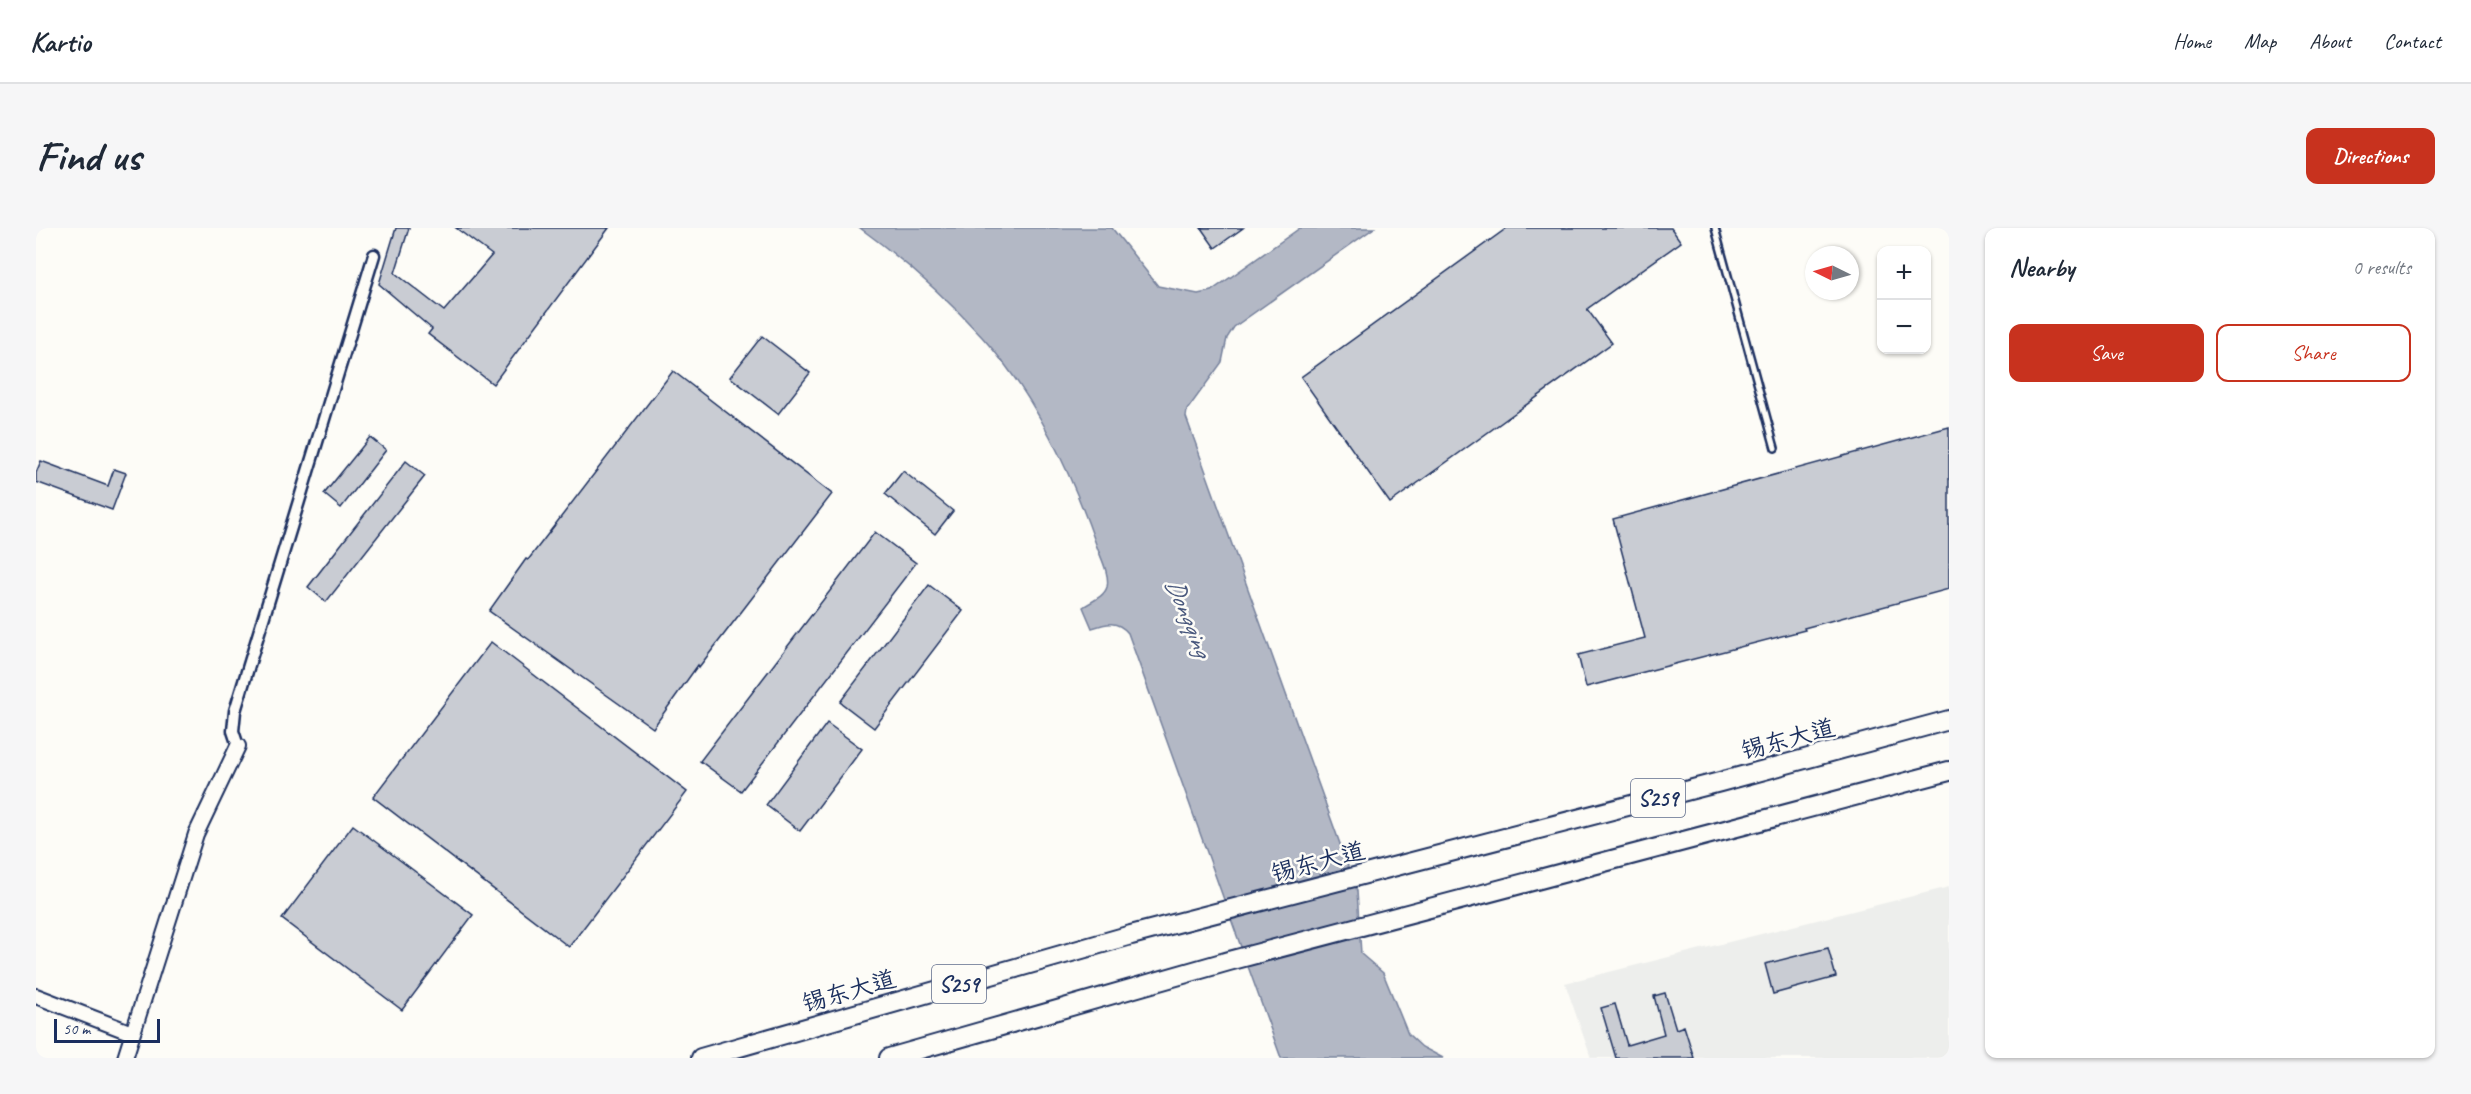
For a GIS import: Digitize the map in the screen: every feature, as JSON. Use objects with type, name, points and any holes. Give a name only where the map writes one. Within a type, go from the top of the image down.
[{"type":"main road","name":"锡东大道","points":[[700,1058],[1219,912],[1949,720]]},
{"type":"main road","name":"S259","points":[[890,1058],[1229,961],[1949,771]]},
{"type":"street","points":[[125,1058],[196,834],[238,747],[233,731],[236,711],[374,255]]},
{"type":"street","points":[[36,996],[132,1033]]},
{"type":"lane","points":[[1716,228],[1775,448]]},
{"type":"shaded area","points":[[1949,887],[1949,1058],[1591,1058],[1565,983]]},
{"type":"water","name":"Dongqing","points":[[860,228],[1112,228],[1158,286],[1198,294],[1211,291],[1300,228],[1374,228],[1234,327],[1227,338],[1222,362],[1187,410],[1186,417],[1357,891],[1361,954],[1383,973],[1408,1034],[1422,1047],[1443,1058],[1281,1058],[1128,633],[1116,624],[1092,628],[1083,607],[1103,594],[1108,582],[1103,561],[1076,491],[1050,436],[1019,384],[982,337],[924,279]]},
{"type":"building","points":[[396,228],[409,228],[395,273],[444,311],[492,255],[456,228],[609,228],[493,384],[428,334],[432,329],[379,284]]},
{"type":"building","points":[[1201,228],[1243,228],[1215,248]]},
{"type":"building","points":[[1507,228],[1671,228],[1681,242],[1587,309],[1612,343],[1390,503],[1301,377]]},
{"type":"building","points":[[762,336],[810,373],[778,414],[730,377]]},
{"type":"building","points":[[673,371],[832,494],[699,667],[698,665],[653,728],[489,611],[526,559],[528,560]]},
{"type":"building","points":[[1949,427],[1949,589],[1804,628],[1805,630],[1586,687],[1578,655],[1645,638],[1613,519]]},
{"type":"building","points":[[370,437],[386,450],[341,508],[324,494]]},
{"type":"building","points":[[41,461],[108,486],[114,469],[126,473],[112,510],[36,482],[36,473]]},
{"type":"building","points":[[406,461],[425,476],[326,602],[308,587]]},
{"type":"building","points":[[903,471],[953,511],[935,534],[885,494]]},
{"type":"building","points":[[875,532],[916,563],[741,791],[700,761]]},
{"type":"building","points":[[929,585],[963,611],[874,728],[840,702]]},
{"type":"building","points":[[491,642],[687,792],[569,947],[373,797]]},
{"type":"building","points":[[827,723],[862,749],[800,831],[766,805]]},
{"type":"building","points":[[353,825],[473,915],[402,1010],[282,919]]},
{"type":"building","points":[[1828,948],[1836,977],[1773,994],[1765,964]]},
{"type":"building","points":[[1665,993],[1676,1029],[1684,1026],[1694,1058],[1616,1058],[1601,1008],[1615,1004],[1627,1045],[1664,1034],[1654,996]]}]
